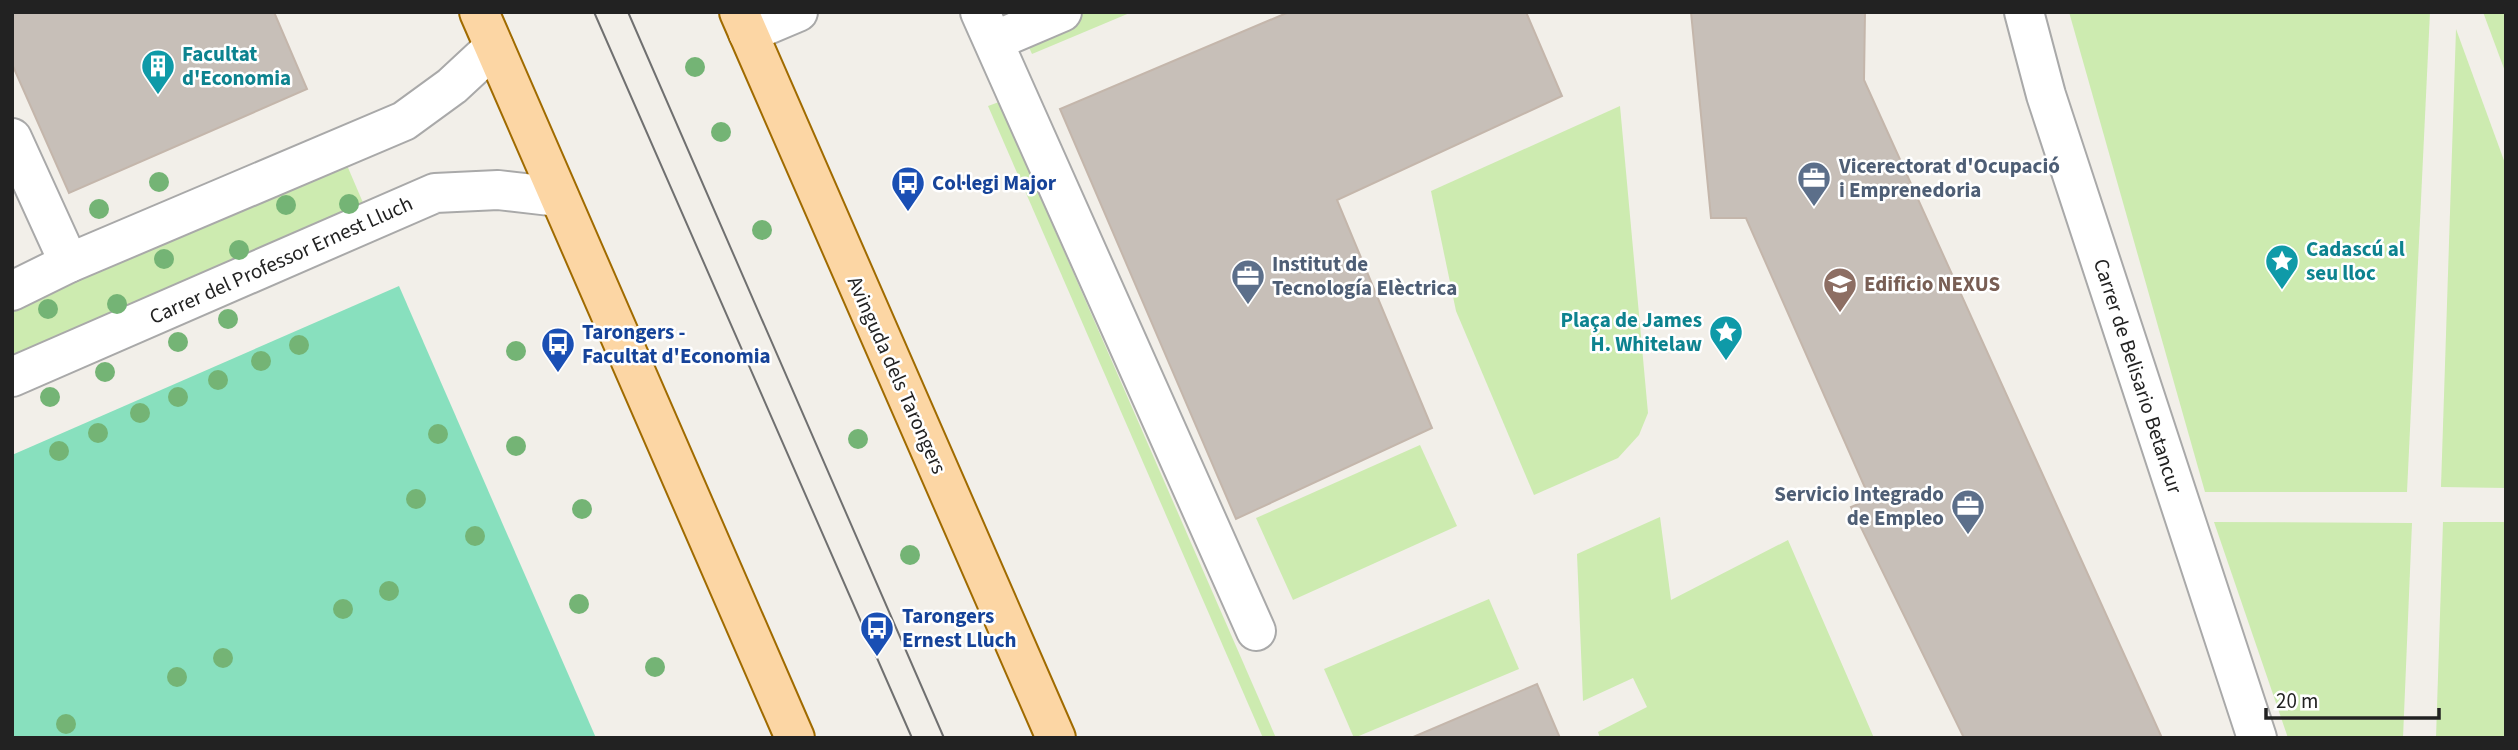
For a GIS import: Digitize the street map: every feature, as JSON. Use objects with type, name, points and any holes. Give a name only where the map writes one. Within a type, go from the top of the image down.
[{"type":"main road","points":[[479,12],[795,738]]},
{"type":"main road","name":"Avinguda dels Tarongers","points":[[744,23],[1056,738]]},
{"type":"street","points":[[744,23],[797,12]]},
{"type":"street","points":[[1062,12],[987,27],[1256,631]]},
{"type":"street","name":"Carrer de Belisario Betancur","points":[[2024,12],[2050,108],[2257,738]]},
{"type":"street","points":[[14,286],[404,121],[452,86],[494,47]]},
{"type":"street","points":[[12,138],[69,263]]},
{"type":"street","name":"Carrer del Professor Ernest Lluch","points":[[12,377],[435,193],[498,190],[559,197]]},
{"type":"green space","points":[[1013,12],[1132,12],[1032,54]]},
{"type":"green space","points":[[2069,12],[2430,12],[2407,492],[2205,492]]},
{"type":"green space","points":[[2483,12],[2506,12],[2506,74]]},
{"type":"green space","points":[[2456,29],[2506,166],[2506,488],[2441,487]]},
{"type":"green space","points":[[999,102],[1276,738],[1263,738],[988,106]]},
{"type":"green space","points":[[1620,106],[1648,413],[1639,435],[1618,458],[1534,495],[1456,311],[1431,191]]},
{"type":"green space","points":[[346,163],[364,205],[12,360],[12,309]]},
{"type":"green space","points":[[399,286],[596,738],[12,738],[12,455]]},
{"type":"green space","points":[[1420,445],[1457,526],[1293,600],[1256,518]]},
{"type":"green space","points":[[1660,517],[1671,600],[1788,540],[1874,738],[1600,738],[1598,732],[1647,707],[1633,678],[1583,701],[1577,554]]},
{"type":"green space","points":[[2214,522],[2412,523],[2403,738],[2288,738]]},
{"type":"green space","points":[[2443,522],[2506,522],[2506,738],[2436,738]]},
{"type":"green space","points":[[1489,599],[1519,669],[1354,738],[1324,669]]},
{"type":"building","name":"Facultat d'Economia","points":[[12,12],[274,12],[307,89],[69,193],[12,64]]},
{"type":"building","points":[[1289,12],[1526,12],[1562,96],[1337,200],[1432,428],[1236,519],[1060,109]]},
{"type":"building","points":[[1691,12],[1865,12],[1864,80],[2162,738],[1964,738],[1851,507],[1870,499],[1746,218],[1711,218]]},
{"type":"building","points":[[1537,684],[1560,738],[1411,738]]},
{"type":"tram line","points":[[594,12],[912,738]]},
{"type":"tram line","points":[[628,12],[944,738]]},
{"type":"place","name":"Facultat d'Economia","points":[[158,96]]},
{"type":"place","name":"Vicerectorat d'Ocupació i Emprenedoria","points":[[1814,208]]},
{"type":"place","name":"Col·legi Major","points":[[908,213]]},
{"type":"place","name":"Cadascú al seu lloc","points":[[2282,291]]},
{"type":"place","name":"Institut de Tecnología Elèctrica","points":[[1248,306]]},
{"type":"place","name":"Edificio NEXUS","points":[[1840,314]]},
{"type":"place","name":"Plaça de James H. Whitelaw","points":[[1726,362]]},
{"type":"place","name":"Tarongers - Facultat d'Economia","points":[[558,374]]},
{"type":"place","name":"Servicio Integrado de Empleo","points":[[1968,536]]},
{"type":"place","name":"Tarongers Ernest Lluch","points":[[877,658]]}]
